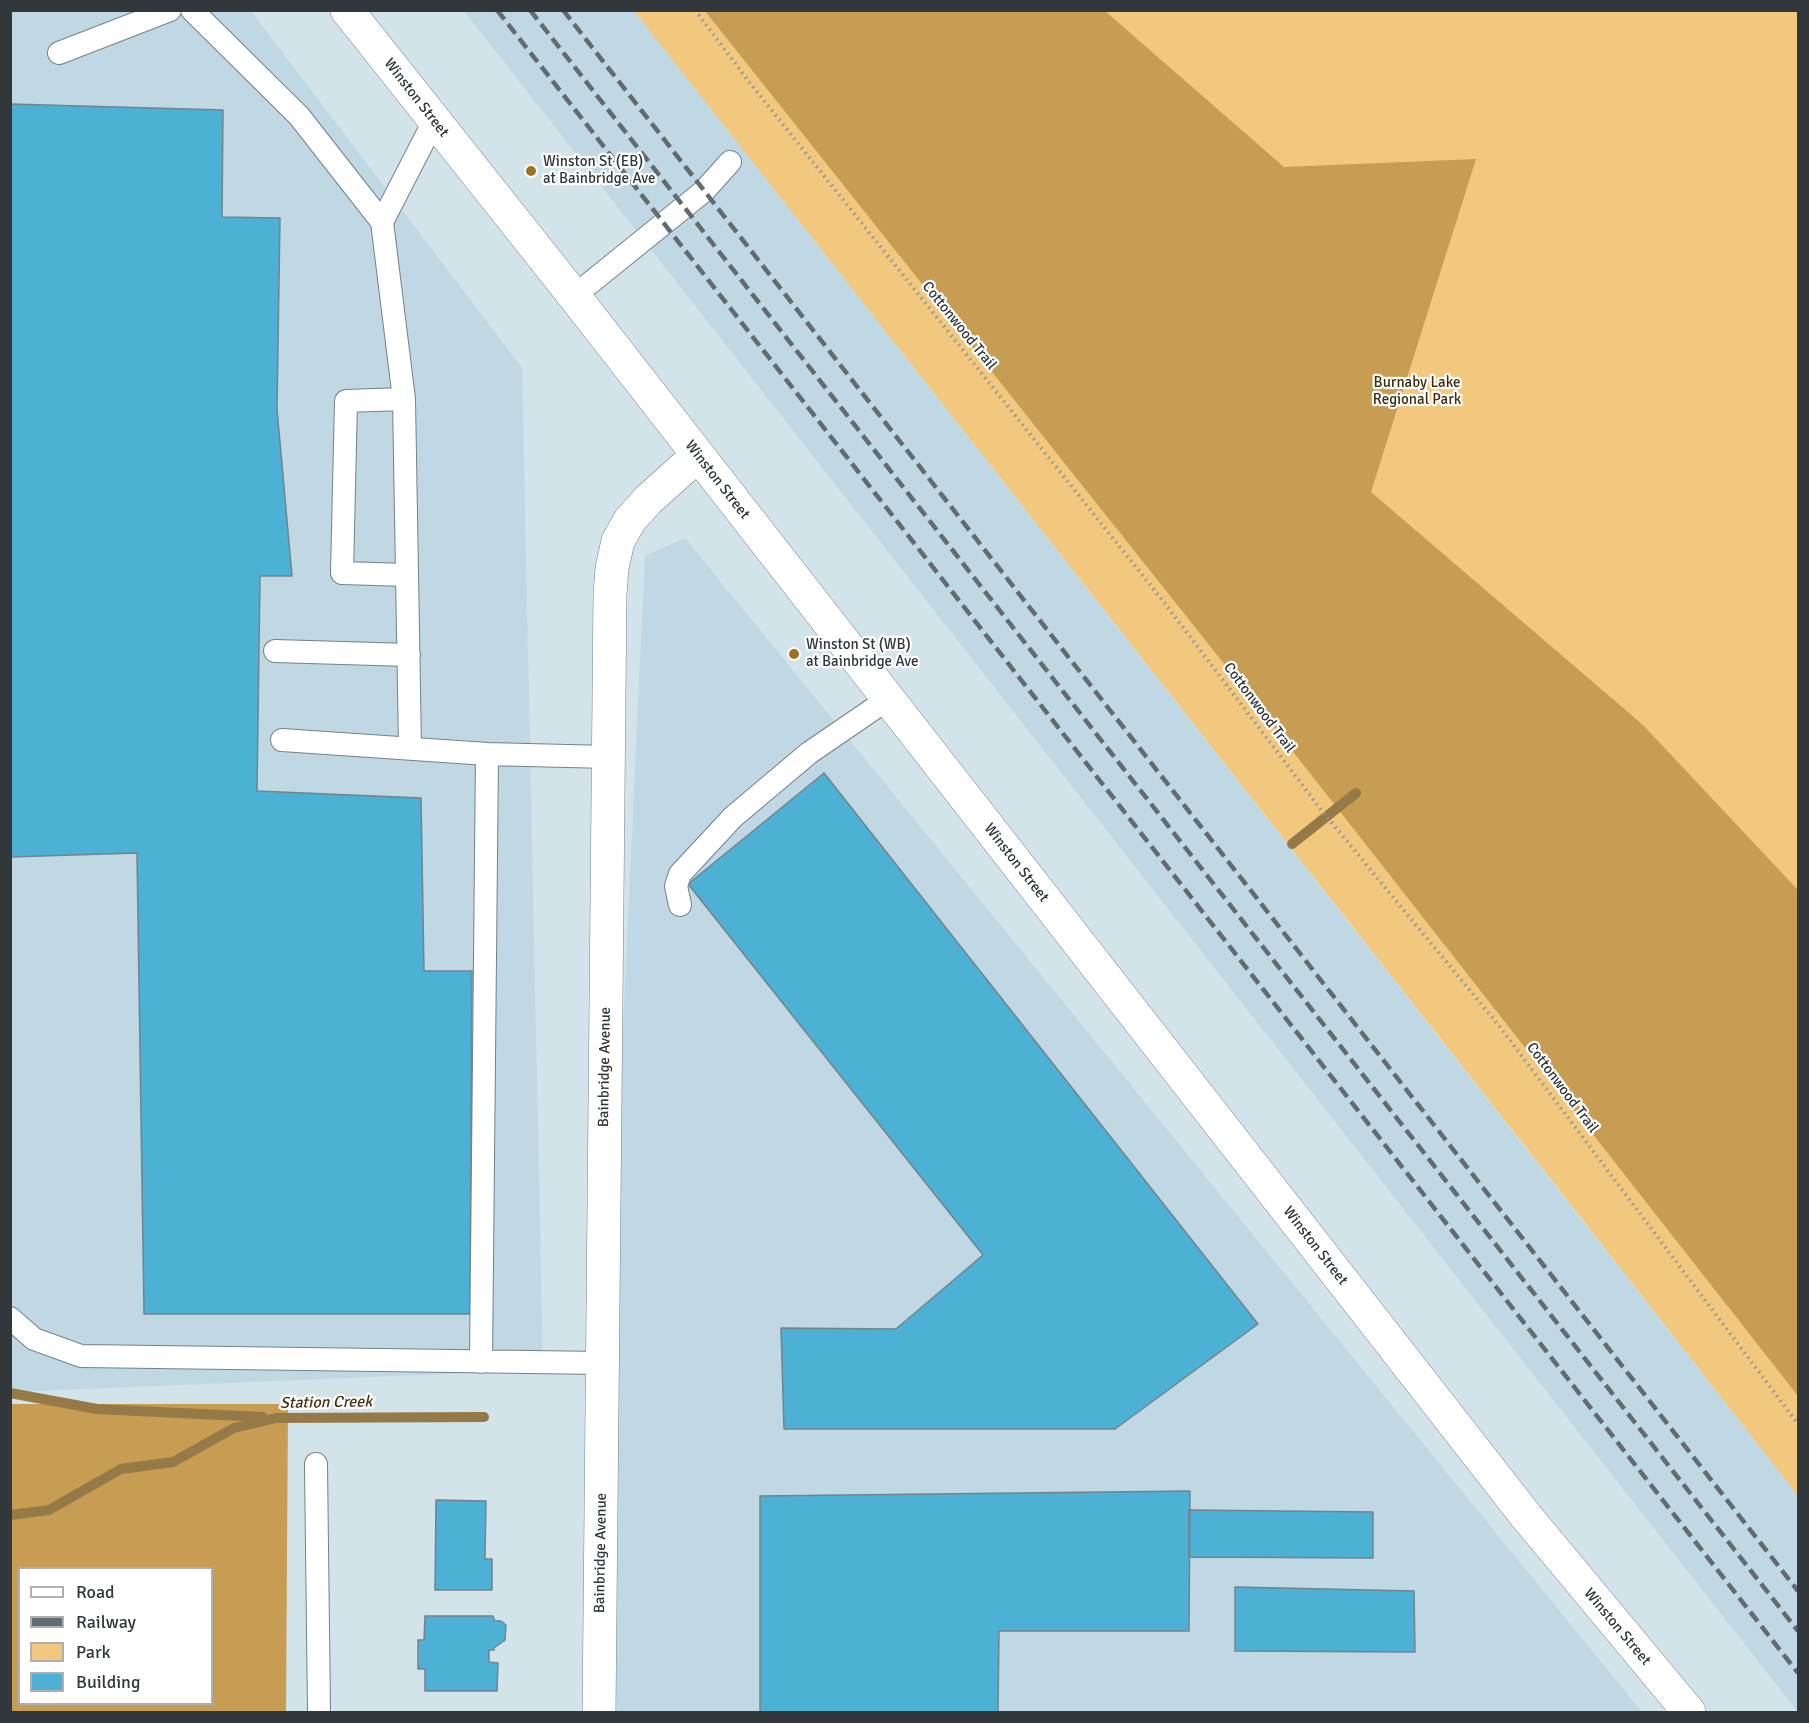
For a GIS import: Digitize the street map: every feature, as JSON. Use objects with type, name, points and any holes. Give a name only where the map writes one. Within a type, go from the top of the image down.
[{"type":"street","name":"Winston Street","points":[[347,10],[574,296],[1518,1507],[1689,1713]]},
{"type":"street","name":"Bainbridge Avenue","points":[[599,1713],[608,757],[612,568],[618,541],[630,520],[648,500],[698,455]]},
{"type":"lane","points":[[59,53],[170,10]]},
{"type":"lane","points":[[192,10],[299,116],[382,222],[404,399],[410,747]]},
{"type":"lane","points":[[382,222],[434,121]]},
{"type":"lane","points":[[574,296],[704,191],[730,162]]},
{"type":"lane","points":[[404,399],[346,400],[342,573],[407,575]]},
{"type":"lane","points":[[275,651],[409,655]]},
{"type":"lane","points":[[680,905],[676,886],[680,874],[733,817],[809,753],[888,699]]},
{"type":"lane","points":[[282,740],[487,754],[608,757]]},
{"type":"lane","points":[[481,1362],[487,754]]},
{"type":"lane","points":[[10,1318],[34,1339],[81,1356],[603,1363]]},
{"type":"lane","points":[[316,1464],[319,1713]]},
{"type":"path","name":"Cottonwood Trail","points":[[695,10],[750,83],[1163,601],[1322,811],[1500,1027],[1798,1424]]},
{"type":"shaded area","points":[[10,11],[251,11],[522,368],[543,1370],[11,1392]]},
{"type":"shaded area","points":[[464,11],[634,11],[1798,1496],[1798,1712]]},
{"type":"shaded area","points":[[705,11],[1105,11],[1284,167],[1476,159],[1371,492],[1643,725],[1798,890],[1798,1396],[1233,675]]},
{"type":"shaded area","points":[[685,538],[1642,1712],[605,1712],[606,1388],[645,556]]},
{"type":"shaded area","points":[[11,1404],[288,1404],[286,1711],[11,1711]]},
{"type":"green space","name":"Burnaby Lake Regional Park","points":[[634,11],[1798,11],[1798,1496],[1560,1191]]},
{"type":"building","points":[[10,104],[223,110],[222,217],[280,218],[277,409],[292,576],[260,576],[257,791],[421,798],[424,971],[472,971],[470,1314],[144,1314],[137,853],[10,857]]},
{"type":"building","points":[[824,773],[1258,1324],[1115,1429],[784,1429],[781,1328],[896,1329],[983,1255],[688,884]]},
{"type":"building","points":[[1190,1491],[1189,1631],[999,1631],[998,1712],[760,1712],[760,1496]]},
{"type":"building","points":[[436,1500],[486,1501],[485,1559],[492,1559],[492,1590],[435,1590]]},
{"type":"building","points":[[1189,1510],[1373,1512],[1373,1558],[1189,1557]]},
{"type":"building","points":[[1235,1587],[1414,1591],[1415,1652],[1235,1651]]},
{"type":"building","points":[[425,1616],[493,1616],[495,1621],[501,1621],[506,1625],[505,1640],[494,1650],[489,1650],[489,1662],[498,1663],[497,1691],[425,1691],[425,1669],[418,1669],[418,1640],[424,1640]]},
{"type":"waterway","points":[[1292,844],[1356,793]]},
{"type":"waterway","points":[[10,1393],[97,1409],[263,1417]]},
{"type":"waterway","name":"Station Creek","points":[[10,1515],[49,1510],[121,1469],[173,1462],[234,1428],[276,1418],[484,1417]]},
{"type":"railway","points":[[497,10],[1798,1673]]},
{"type":"railway","points":[[530,10],[1798,1631]]},
{"type":"railway","points":[[563,10],[1798,1591]]},
{"type":"place","name":"Winston St (EB) at Bainbridge Ave","points":[[531,171]]},
{"type":"place","name":"Winston St (WB) at Bainbridge Ave","points":[[794,654]]}]
